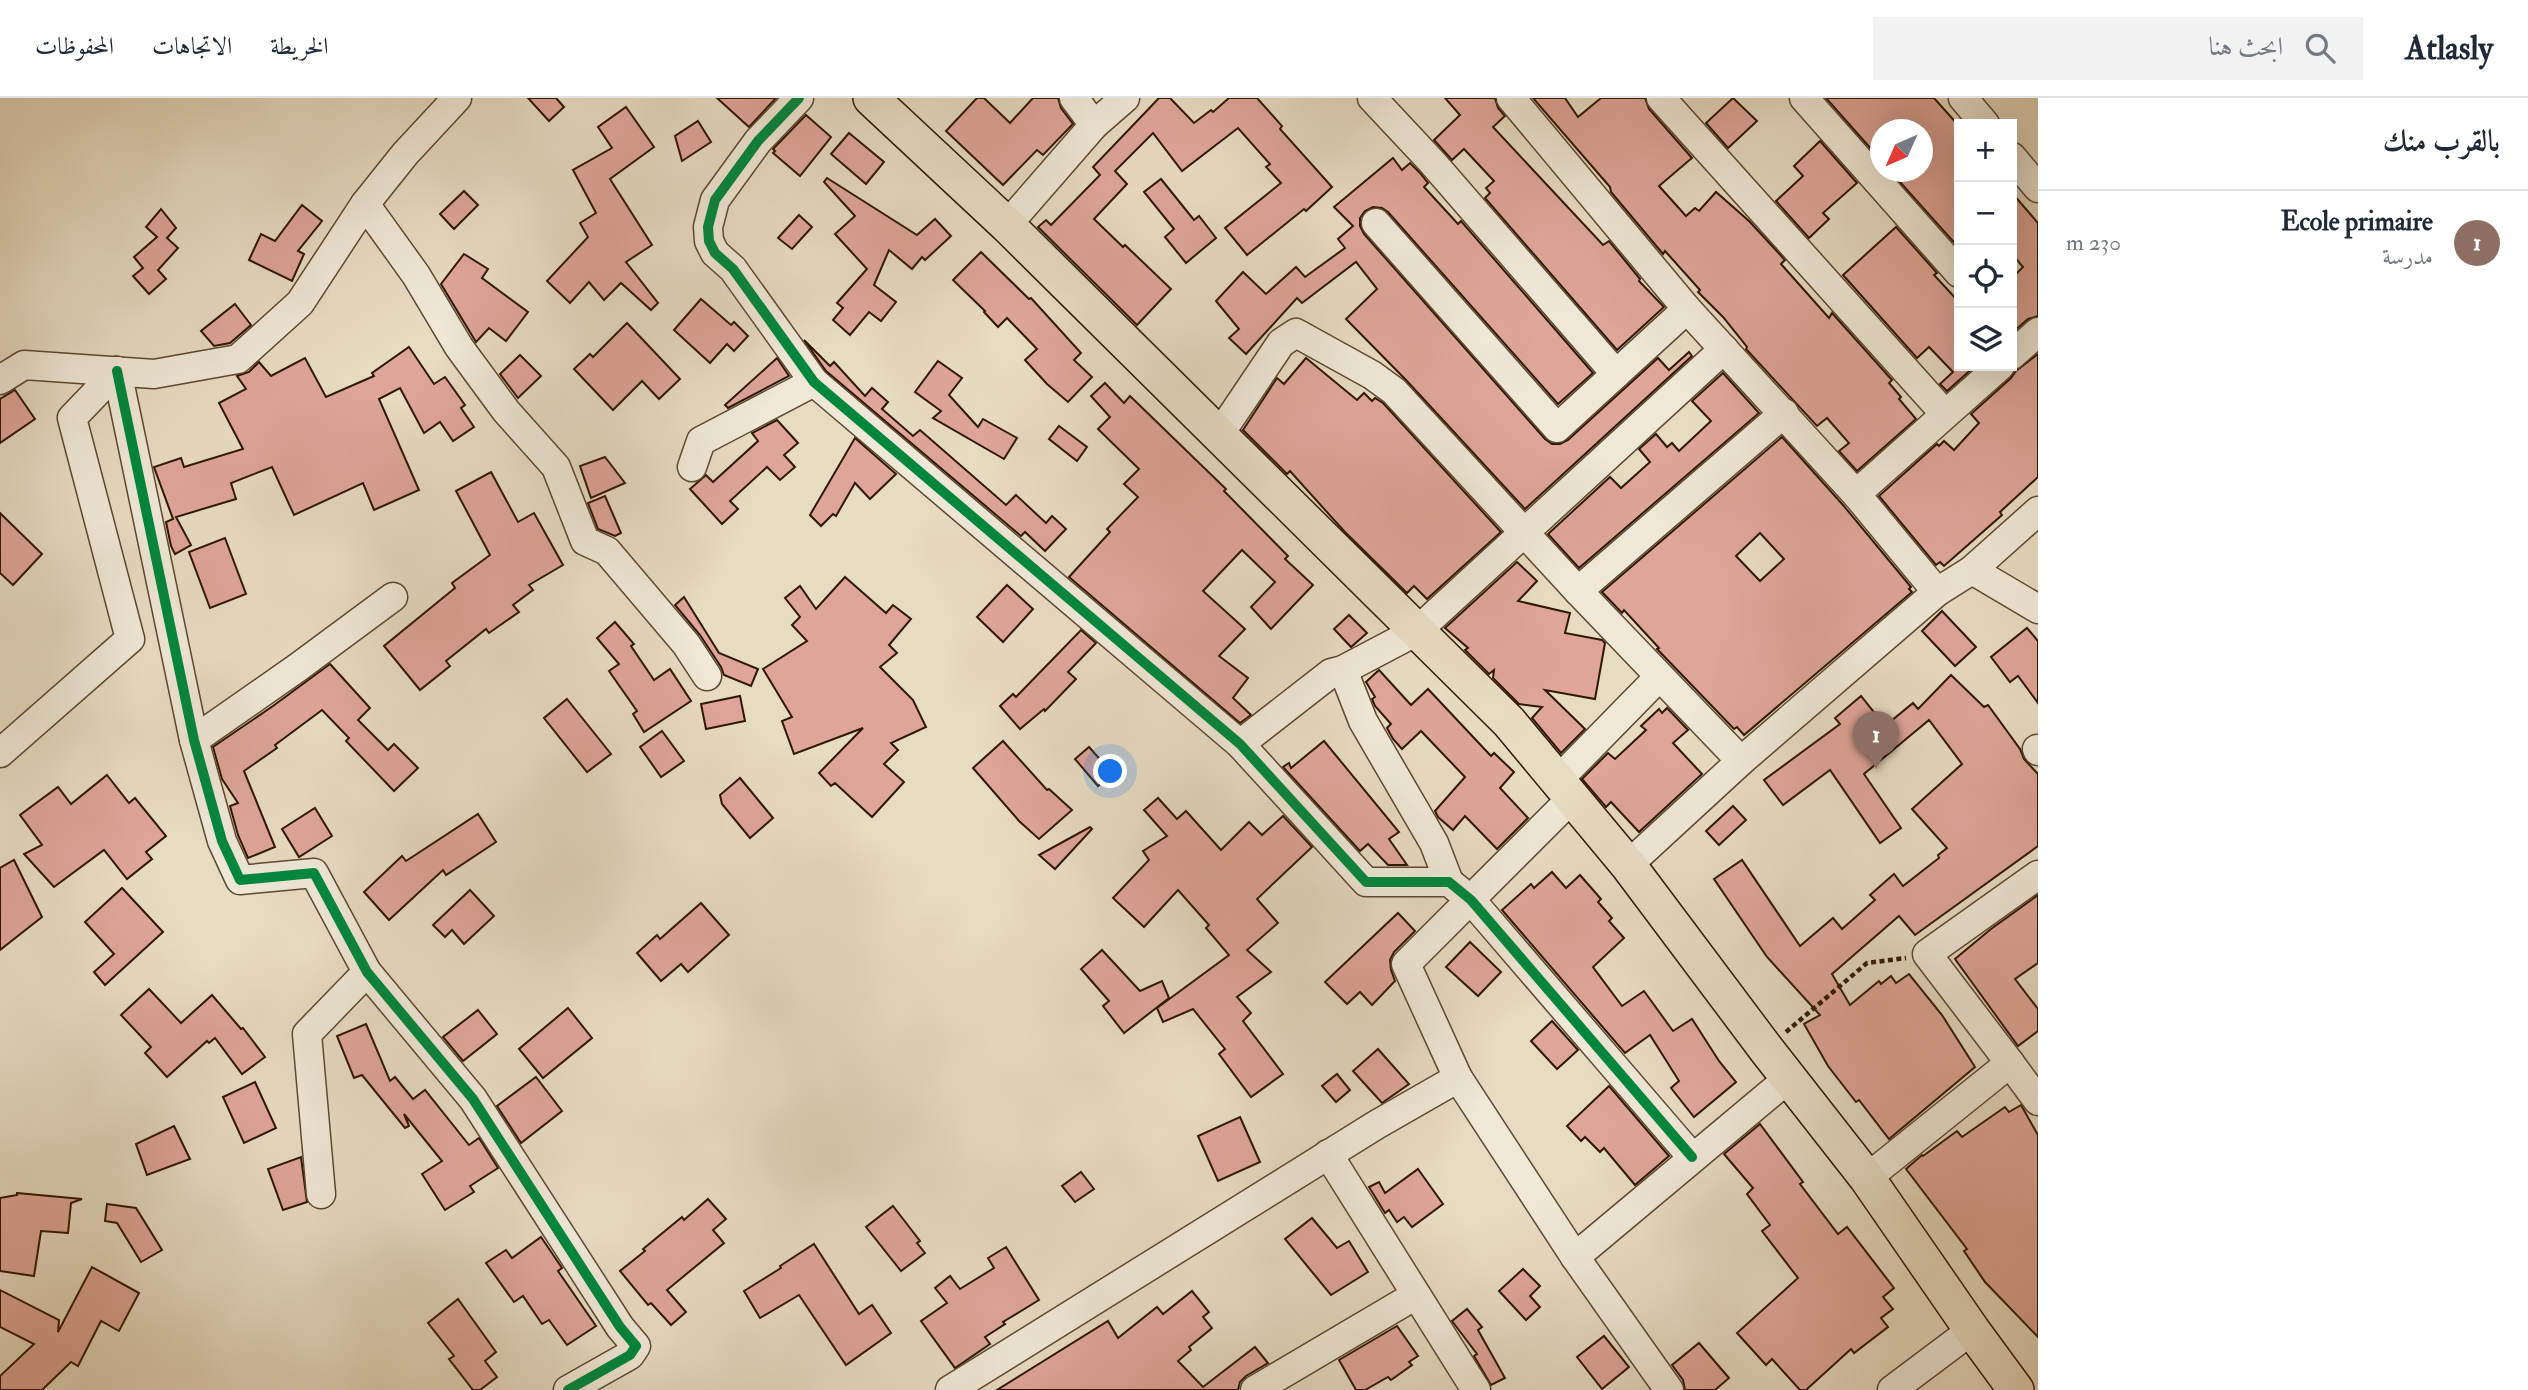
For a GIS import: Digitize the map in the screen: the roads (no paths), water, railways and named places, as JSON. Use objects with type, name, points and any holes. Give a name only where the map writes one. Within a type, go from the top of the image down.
[{"type":"main road","points":[[871,98],[1007,225],[1508,722],[1628,865],[1867,1178],[2017,1390]]},
{"type":"street","points":[[0,380],[24,365],[154,374],[238,359],[300,303],[365,204],[405,154],[457,98]]},
{"type":"street","points":[[799,98],[758,141],[715,200],[708,227],[709,241],[715,253],[733,269],[814,382],[1240,744],[1366,882],[1460,891]]},
{"type":"street","points":[[1074,98],[1094,125]]},
{"type":"street","points":[[1007,225],[1094,125],[1125,98]]},
{"type":"street","points":[[1372,98],[1432,162],[1616,374]]},
{"type":"street","points":[[1511,98],[1687,309],[1856,494],[1937,593]]},
{"type":"street","points":[[1661,98],[1945,414]]},
{"type":"street","points":[[1804,98],[1954,267]]},
{"type":"street","points":[[1963,98],[1981,119]]},
{"type":"street","points":[[2017,163],[2038,188]]},
{"type":"street","points":[[365,204],[416,275],[459,346],[490,390],[556,467],[585,541],[607,551],[686,645],[707,676]]},
{"type":"street","points":[[1376,223],[1557,428],[1687,309]]},
{"type":"street","points":[[1219,435],[1281,343],[1296,333],[1372,375],[1394,391],[1578,591],[1741,761]]},
{"type":"street","points":[[1240,744],[1331,673],[1343,670],[1417,631],[1527,533],[1724,349]]},
{"type":"street","points":[[1856,494],[1994,371]]},
{"type":"street","points":[[117,372],[194,740],[222,841],[240,880],[314,873],[367,972],[472,1099],[620,1327],[636,1346],[630,1355],[568,1390]]},
{"type":"street","points":[[0,753],[130,639],[72,418],[117,372]]},
{"type":"street","points":[[692,467],[701,441],[814,382]]},
{"type":"street","points":[[1578,591],[1784,413]]},
{"type":"street","points":[[1628,865],[1741,761],[1937,593],[1972,569],[2038,511]]},
{"type":"street","points":[[1972,569],[2038,609]]},
{"type":"street","points":[[194,740],[393,597]]},
{"type":"street","points":[[1343,670],[1363,721],[1460,891],[1692,1157]]},
{"type":"street","points":[[1660,677],[1566,788],[1460,891],[1406,964],[1458,1078],[1575,1257],[1669,1390]]},
{"type":"street","points":[[2038,875],[1927,954],[2038,1101]]},
{"type":"street","points":[[321,1194],[307,1034],[367,972]]},
{"type":"street","points":[[1867,1178],[2010,1063]]},
{"type":"street","points":[[950,1390],[1328,1154],[1458,1078]]},
{"type":"street","points":[[1575,1257],[1789,1078]]},
{"type":"street","points":[[1328,1154],[1476,1390]]},
{"type":"street","points":[[1255,1390],[1416,1295]]},
{"type":"street","points":[[1892,1390],[1972,1329]]},
{"type":"place","name":"Ecole primaire","points":[[1876,769]]}]
